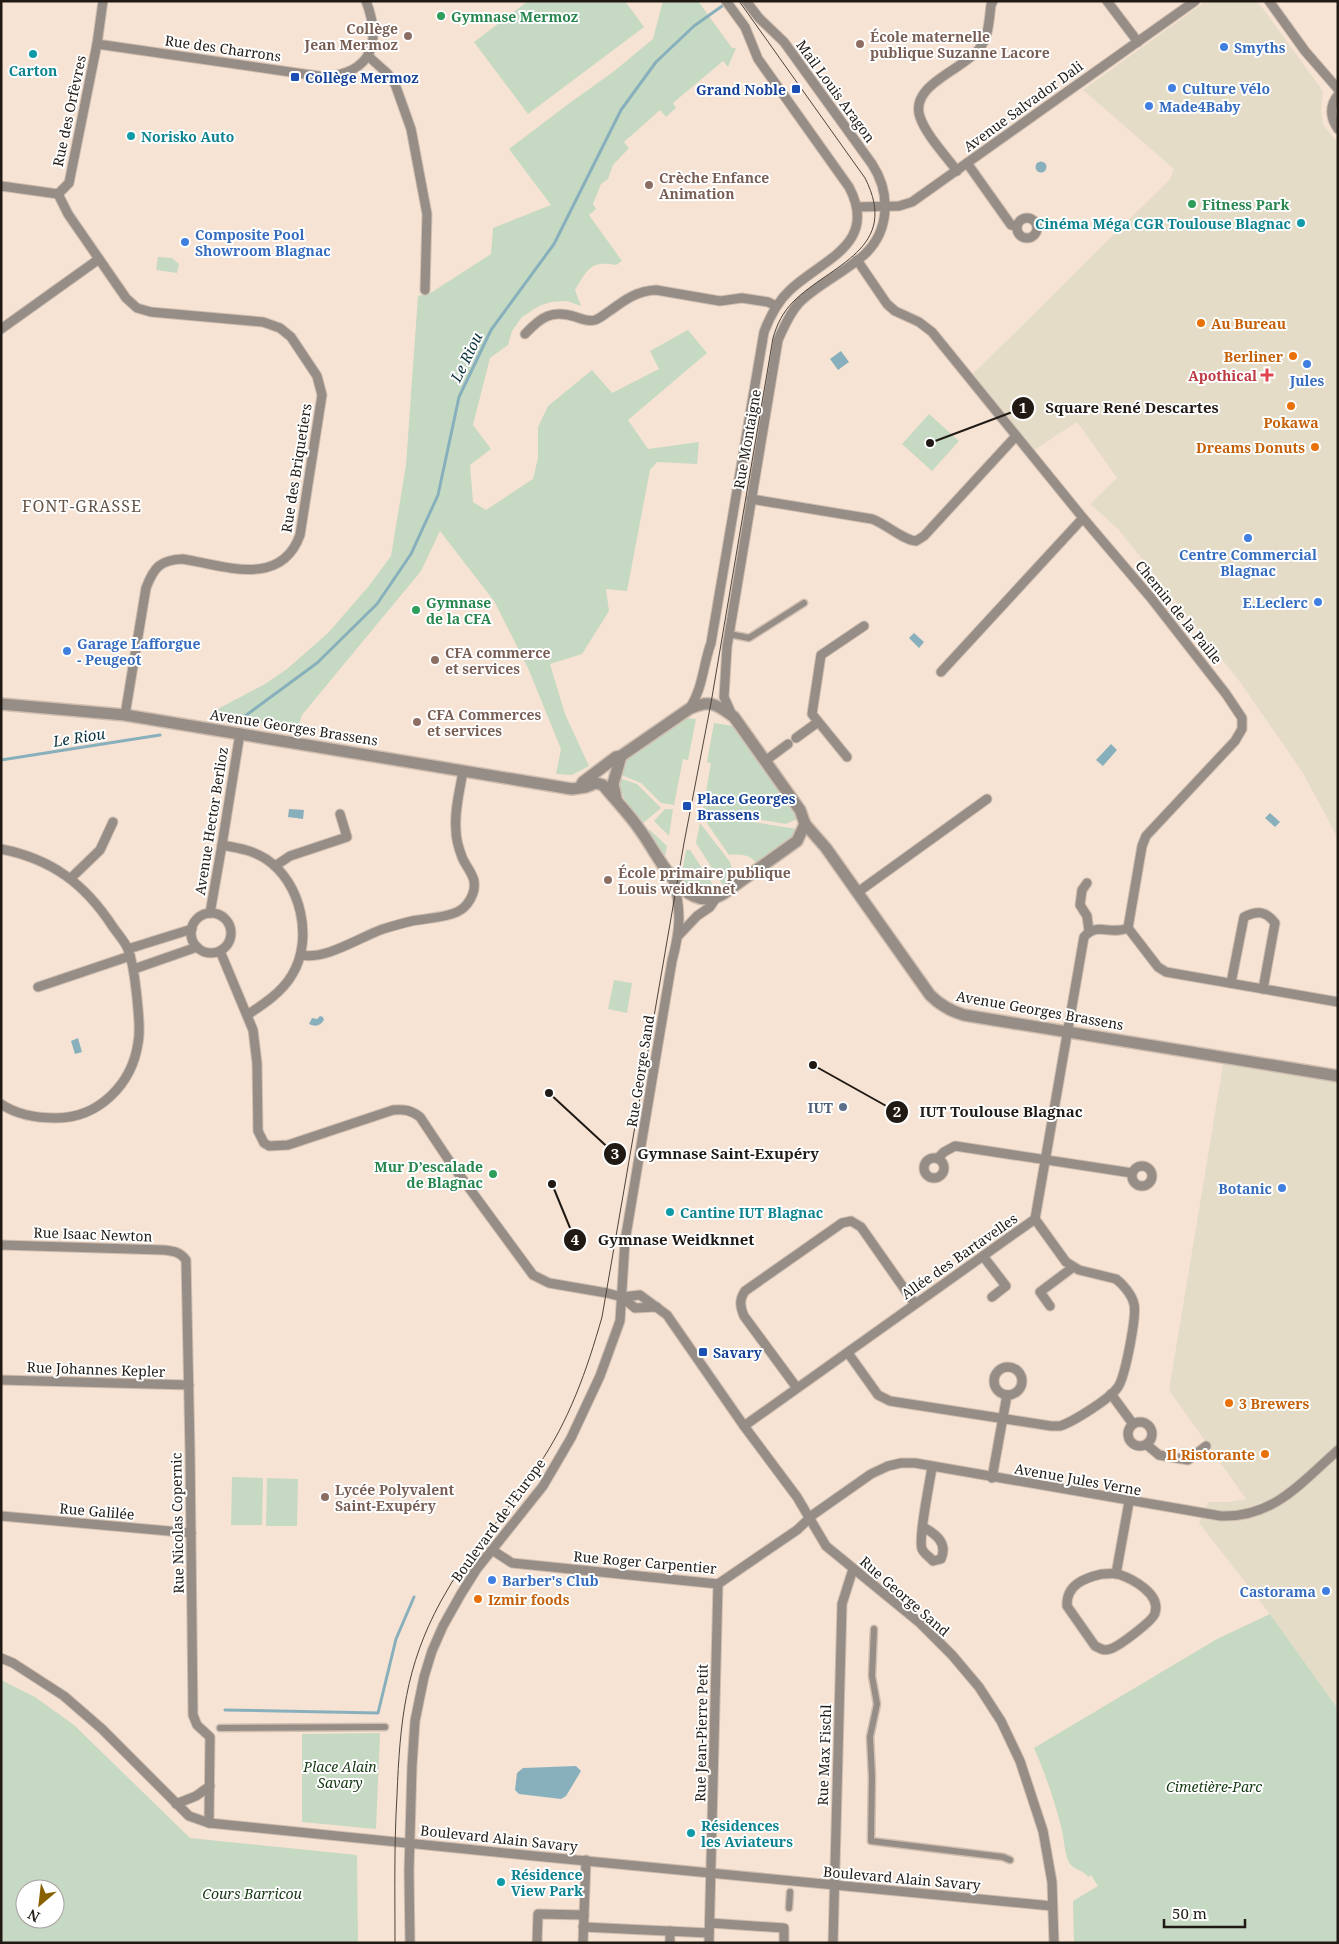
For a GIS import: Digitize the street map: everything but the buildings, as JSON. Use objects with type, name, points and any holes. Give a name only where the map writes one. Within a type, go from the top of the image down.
[{"type":"street","name":"Rue des Orfèvres","points":[[58,194],[69,183],[97,44],[103,1]]},
{"type":"street","points":[[366,1],[373,28],[373,40],[368,56],[387,73],[395,84],[411,129],[426,214],[425,290]]},
{"type":"street","points":[[726,1],[745,27],[758,59],[849,187],[857,207]]},
{"type":"street","name":"Mail Louis Aragon","points":[[746,1],[759,18],[784,42],[872,164],[880,181],[886,206]]},
{"type":"street","points":[[957,171],[924,125],[918,111],[919,102],[931,85],[973,56],[981,47],[986,36],[993,1]]},
{"type":"street","points":[[1107,1],[1138,42]]},
{"type":"street","name":"Avenue Salvador Dali","points":[[857,207],[899,206],[912,202],[1195,1]]},
{"type":"street","points":[[1269,1],[1310,57],[1338,89]]},
{"type":"street","name":"Rue des Charrons","points":[[97,44],[325,77],[350,72],[368,56]]},
{"type":"street","points":[[1338,95],[1331,108],[1332,118],[1338,129]]},
{"type":"street","points":[[967,163],[1011,225],[1017,226]]},
{"type":"street","points":[[1,186],[58,194]]},
{"type":"street","name":"Rue des Briquetiers","points":[[58,194],[68,214],[99,260],[126,298],[137,308],[151,312],[263,322],[280,328],[291,338],[317,376],[322,395],[300,535],[296,545],[284,560],[265,569],[250,570],[183,559],[174,559],[160,565],[152,573],[146,588],[125,715]]},
{"type":"street","name":"Rue Montaigne","points":[[734,717],[724,697],[729,634],[776,348],[784,326],[800,303],[867,252],[883,224],[886,206]]},
{"type":"street","name":"Rue Montaigne","points":[[689,709],[699,692],[705,660],[711,643],[762,340],[768,322],[776,306],[795,285],[846,247],[852,240],[857,227],[857,207]]},
{"type":"street","points":[[1,329],[99,260]]},
{"type":"street","name":"Chemin de la Paille","points":[[857,260],[886,304],[895,311],[919,322],[932,332],[1083,518],[1151,598],[1226,694],[1242,718],[1242,729],[1235,741],[1146,836],[1142,846],[1128,928]]},
{"type":"street","points":[[525,334],[535,323],[548,315],[565,315],[586,321],[595,320],[628,297],[646,290],[720,301],[742,298],[768,302],[776,306]]},
{"type":"street","points":[[751,499],[872,519],[882,522],[906,538],[916,540],[924,536],[1016,436]]},
{"type":"street","points":[[941,672],[1083,518]]},
{"type":"street","points":[[729,634],[749,638],[804,603]]},
{"type":"street","points":[[847,757],[812,714],[821,655],[864,626]]},
{"type":"street","points":[[583,785],[616,757],[621,756],[689,709],[700,704],[711,703],[721,707],[734,717],[800,810],[804,824],[797,841]]},
{"type":"street","name":"Avenue Georges Brassens","points":[[1,704],[125,715],[572,789],[583,785]]},
{"type":"street","points":[[796,738],[818,722]]},
{"type":"street","name":"Avenue Hector Berlioz","points":[[210,913],[240,733]]},
{"type":"street","points":[[765,761],[788,744]]},
{"type":"street","points":[[617,803],[613,784],[621,756]]},
{"type":"street","points":[[301,955],[308,956],[328,953],[385,929],[411,921],[445,916],[463,909],[469,902],[474,888],[474,880],[458,846],[456,831],[455,817],[463,770]]},
{"type":"street","points":[[583,785],[596,783],[603,785],[640,831],[673,880],[689,894],[708,899],[716,898]]},
{"type":"street","points":[[858,892],[987,799]]},
{"type":"street","points":[[275,866],[290,856],[347,837],[340,814]]},
{"type":"street","points":[[71,878],[100,850],[113,822]]},
{"type":"street","name":"Avenue Georges Brassens","points":[[804,824],[826,848],[919,980],[939,1004],[950,1011],[964,1015],[1067,1030],[1338,1076]]},
{"type":"street","points":[[679,935],[697,916],[710,907],[716,898],[797,841],[818,840]]},
{"type":"street","points":[[222,845],[253,852],[275,866],[295,896],[303,923],[301,955],[295,970],[285,986],[247,1015]]},
{"type":"street","points":[[1,850],[30,857],[53,866],[71,878],[106,916],[129,952],[134,969],[139,1042],[133,1065],[125,1081],[114,1094],[100,1105],[83,1113],[65,1118],[43,1118],[22,1114],[1,1104]]},
{"type":"street","name":"Rue George Sand","points":[[673,880],[679,904],[679,935],[671,970],[625,1241],[622,1297],[638,1295],[667,1315],[744,1426],[797,1497],[826,1546],[920,1624],[952,1655],[978,1687],[1001,1721],[1020,1761],[1044,1831],[1052,1882],[1054,1943]]},
{"type":"street","points":[[1087,883],[1082,890],[1080,905],[1087,916],[1089,931],[1097,929],[1118,932],[1128,928],[1158,966],[1166,972],[1338,1002]]},
{"type":"street","points":[[1231,983],[1244,917],[1254,911],[1268,914],[1275,923],[1263,989]]},
{"type":"street","points":[[210,913],[218,914],[224,918],[229,924],[231,932],[226,946],[220,951],[212,953],[204,952],[197,947],[192,936],[195,921],[210,913]]},
{"type":"street","points":[[38,988],[192,929]]},
{"type":"street","name":"Allée des Bartavelles","points":[[744,1426],[1035,1219],[1081,948],[1084,937],[1089,931]]},
{"type":"street","points":[[134,969],[197,947]]},
{"type":"street","points":[[220,951],[247,1015],[256,1046],[258,1131],[264,1143],[269,1146],[288,1145],[393,1110],[403,1109],[414,1112],[420,1117],[450,1162],[533,1276],[549,1283],[622,1297]]},
{"type":"street","points":[[938,1158],[955,1146],[1132,1173]]},
{"type":"street","points":[[848,1353],[878,1395],[890,1401],[1003,1419],[1060,1426],[1069,1424],[1111,1394],[1118,1388],[1123,1378],[1134,1316],[1134,1302],[1122,1283],[1116,1278],[1072,1268],[1035,1219]]},
{"type":"street","points":[[796,1388],[744,1316],[740,1306],[740,1298],[745,1291],[842,1223],[851,1221],[861,1227],[915,1304]]},
{"type":"street","name":"Rue Isaac Newton","points":[[1,1245],[164,1250],[175,1251],[182,1255]]},
{"type":"street","name":"Rue Nicolas Copernic","points":[[182,1255],[186,1260],[187,1267],[192,1715],[197,1725],[210,1737],[209,1823]]},
{"type":"street","points":[[982,1256],[1006,1286],[992,1297]]},
{"type":"street","points":[[1050,1306],[1040,1292],[1072,1268]]},
{"type":"street","name":"Boulevard de l'Europe","points":[[410,1943],[410,1843],[415,1721],[424,1677],[432,1651],[443,1626],[476,1570],[543,1486],[571,1438],[600,1376],[620,1321],[622,1297]]},
{"type":"street","name":"Rue Johannes Kepler","points":[[1,1380],[189,1385]]},
{"type":"street","points":[[1111,1394],[1133,1424]]},
{"type":"street","points":[[992,1478],[1006,1395]]},
{"type":"street","points":[[1140,1422],[1151,1427],[1153,1435],[1147,1445],[1143,1447],[1135,1446],[1129,1440],[1128,1431],[1133,1424],[1140,1422]]},
{"type":"street","points":[[1147,1445],[1160,1455],[1188,1460],[1206,1446]]},
{"type":"street","name":"Avenue Jules Verne","points":[[809,1518],[871,1474],[901,1463],[1129,1502],[1236,1517],[1254,1513],[1281,1500],[1338,1450]]},
{"type":"street","points":[[923,1527],[932,1467]]},
{"type":"street","points":[[1116,1574],[1129,1502]]},
{"type":"street","name":"Rue Galilée","points":[[1,1516],[191,1533]]},
{"type":"street","name":"Rue Roger Carpentier","points":[[492,1550],[512,1564],[718,1584],[796,1530],[809,1518]]},
{"type":"street","name":"Rue Max Fischl","points":[[833,1943],[842,1604],[853,1569]]},
{"type":"street","points":[[1102,1574],[1116,1574],[1133,1580],[1149,1592],[1156,1605],[1155,1615],[1149,1622],[1112,1649],[1102,1650],[1095,1646],[1067,1606],[1067,1598],[1070,1590],[1078,1582],[1102,1574]]},
{"type":"street","name":"Rue Jean-Pierre Petit","points":[[709,1943],[718,1584]]},
{"type":"street","points":[[874,1629],[872,1676],[877,1704],[870,1737],[871,1841],[1003,1857],[1010,1860]]},
{"type":"street","name":"Boulevard Alain Savary","points":[[1,1658],[13,1663],[64,1696],[102,1729],[189,1816],[209,1823],[711,1874],[1052,1906]]},
{"type":"street","points":[[220,1728],[385,1727]]},
{"type":"street","points":[[176,1804],[196,1796],[210,1786]]},
{"type":"street","points":[[583,1943],[586,1860]]},
{"type":"street","points":[[789,1908],[790,1892]]},
{"type":"street","points":[[537,1943],[538,1914],[584,1915]]},
{"type":"street","points":[[710,1922],[784,1928],[784,1943]]},
{"type":"street","points":[[583,1928],[709,1933]]},
{"type":"street","points":[[670,1931],[670,1943]]},
{"type":"shaded area","points":[[1206,1],[1255,1],[1261,6],[1323,91],[1321,110],[1323,125],[1338,143],[1338,842],[1303,773],[1240,682],[1118,529],[1090,504],[1117,478],[1077,422],[1031,452],[968,376],[978,369],[1170,179],[1174,169],[1083,90]]},
{"type":"shaded area","points":[[1224,1059],[1338,1076],[1338,1709],[1270,1614],[1199,1523],[1208,1502],[1230,1502],[1246,1499],[1169,1390]]},
{"type":"green space","points":[[528,1],[625,1],[644,27],[528,114],[474,42]]},
{"type":"green space","points":[[663,1],[698,1],[732,48],[736,48],[728,67],[723,61],[673,103],[676,108],[666,117],[660,110],[624,142],[629,148],[613,165],[608,179],[601,184],[593,204],[596,209],[589,215],[622,261],[616,265],[595,265],[586,272],[575,290],[581,306],[567,301],[551,302],[539,306],[522,317],[512,331],[508,345],[490,358],[473,425],[491,449],[470,465],[473,502],[486,510],[533,479],[538,458],[538,427],[548,406],[592,370],[612,393],[659,369],[650,351],[688,330],[707,353],[628,420],[648,449],[699,442],[697,464],[657,462],[650,470],[627,591],[606,589],[609,611],[582,654],[550,664],[565,714],[589,766],[572,775],[556,774],[561,749],[528,668],[494,601],[440,531],[421,571],[302,715],[297,730],[210,713],[265,684],[287,669],[328,633],[368,587],[391,556],[406,465],[418,296],[432,292],[491,254],[493,228],[551,205],[509,149],[613,72],[653,39]]},
{"type":"green space","points":[[158,257],[172,258],[179,264],[177,273],[156,270]]},
{"type":"green space","points":[[929,414],[959,441],[932,471],[902,444]]},
{"type":"green space","points":[[685,718],[696,719],[688,760],[683,759],[674,805],[661,803],[641,783],[619,774],[626,760]]},
{"type":"green space","points":[[714,723],[734,726],[796,814],[797,819],[786,824],[703,810],[711,763],[707,762]]},
{"type":"green space","points":[[619,778],[637,784],[661,808],[642,824],[621,792]]},
{"type":"green space","points":[[665,809],[673,809],[669,836],[654,821]]},
{"type":"green space","points":[[702,814],[797,829],[789,841],[757,864],[751,858],[744,855],[729,855]]},
{"type":"green space","points":[[700,823],[730,862],[735,880],[724,887],[696,843]]},
{"type":"green space","points":[[650,830],[667,846],[665,856],[648,831]]},
{"type":"green space","points":[[686,850],[690,850],[718,892],[696,892],[681,879]]},
{"type":"green space","points":[[614,980],[632,983],[627,1013],[608,1009]]},
{"type":"green space","points":[[232,1477],[263,1478],[262,1525],[231,1525]]},
{"type":"green space","points":[[267,1478],[298,1479],[297,1526],[266,1526]]},
{"type":"green space","name":"Cimetière-Parc","points":[[1270,1614],[1338,1709],[1338,1943],[1074,1943],[1073,1901],[1098,1886],[1091,1875],[1088,1877],[1070,1863],[1046,1777],[1034,1748],[1217,1639]]},
{"type":"green space","name":"Cours Barricou","points":[[1,1680],[35,1697],[74,1725],[190,1838],[357,1855],[358,1943],[1,1943]]},
{"type":"green space","name":"Place Alain Savary","points":[[380,1733],[376,1829],[302,1822],[302,1734]]},
{"type":"water","points":[[1041,161],[1047,167],[1041,173],[1035,167]]},
{"type":"water","points":[[841,351],[849,362],[838,370],[830,359]]},
{"type":"water","points":[[914,633],[924,642],[919,648],[909,638]]},
{"type":"water","points":[[1111,744],[1117,750],[1103,766],[1096,760]]},
{"type":"water","points":[[289,809],[304,810],[303,819],[288,817]]},
{"type":"water","points":[[1270,813],[1280,822],[1275,827],[1265,818]]},
{"type":"water","points":[[320,1016],[324,1020],[321,1024],[316,1026],[309,1024],[312,1018],[317,1019]]},
{"type":"water","points":[[78,1038],[82,1052],[75,1054],[71,1041]]},
{"type":"water","points":[[576,1766],[581,1771],[566,1796],[561,1799],[519,1794],[515,1790],[517,1773],[523,1768]]},
{"type":"waterway","name":"Le Riou","points":[[241,719],[317,663],[377,604],[411,554],[438,495],[459,397],[491,330],[554,244],[621,110],[656,62],[694,26],[725,4]]},
{"type":"waterway","name":"Le Riou","points":[[1,760],[160,735]]},
{"type":"waterway","points":[[225,1710],[378,1713],[396,1639],[414,1597]]},
{"type":"tram line","points":[[395,1943],[395,1832],[400,1743],[407,1695],[419,1649],[451,1583],[514,1500],[559,1431],[583,1376],[602,1317],[684,843],[711,703],[773,338],[776,328],[789,306],[857,252],[868,238],[874,222],[874,202],[865,178],[739,1]]},
{"type":"place","name":"Gymnase Mermoz","points":[[441,16]]},
{"type":"place","name":"Collège Jean Mermoz","points":[[408,36]]},
{"type":"place","name":"École maternelle publique Suzanne Lacore","points":[[860,44]]},
{"type":"place","name":"Smyths","points":[[1224,47]]},
{"type":"place","name":"Carton","points":[[33,54]]},
{"type":"place","name":"Collège Mermoz","points":[[295,77]]},
{"type":"place","name":"Culture Vélo","points":[[1172,88]]},
{"type":"place","name":"Grand Noble","points":[[796,89]]},
{"type":"place","name":"Made4Baby","points":[[1149,106]]},
{"type":"place","name":"Norisko Auto","points":[[131,136]]},
{"type":"place","name":"Crèche Enfance Animation","points":[[649,185]]},
{"type":"place","name":"Fitness Park","points":[[1192,204]]},
{"type":"place","name":"Cinéma Méga CGR Toulouse Blagnac","points":[[1301,223]]},
{"type":"place","name":"Composite Pool Showroom Blagnac","points":[[185,242]]},
{"type":"place","name":"Au Bureau","points":[[1201,323]]},
{"type":"place","name":"Berliner","points":[[1293,356]]},
{"type":"place","name":"Jules","points":[[1307,364]]},
{"type":"place","name":"Apothical","points":[[1267,375]]},
{"type":"place","name":"Pokawa","points":[[1291,406]]},
{"type":"place","name":"Square René Descartes","points":[[930,443]]},
{"type":"place","name":"Dreams Donuts","points":[[1315,447]]},
{"type":"place","name":"Centre Commercial Blagnac","points":[[1248,538]]},
{"type":"place","name":"E.Leclerc","points":[[1318,602]]},
{"type":"place","name":"Gymnase de la CFA","points":[[416,610]]},
{"type":"place","name":"Garage Lafforgue - Peugeot","points":[[67,651]]},
{"type":"place","name":"CFA commerce et services","points":[[435,660]]},
{"type":"place","name":"CFA Commerces et services","points":[[417,722]]},
{"type":"place","name":"Place Georges Brassens","points":[[687,806]]},
{"type":"place","name":"École primaire publique Louis weidknnet","points":[[608,880]]},
{"type":"place","name":"IUT Toulouse Blagnac","points":[[813,1065]]},
{"type":"place","name":"Gymnase Saint-Exupéry","points":[[549,1093]]},
{"type":"place","name":"IUT","points":[[843,1107]]},
{"type":"place","name":"Mur D’escalade de Blagnac","points":[[493,1174]]},
{"type":"place","name":"Gymnase Weidknnet","points":[[552,1184]]},
{"type":"place","name":"Botanic","points":[[1282,1188]]},
{"type":"place","name":"Cantine IUT Blagnac","points":[[670,1212]]},
{"type":"place","name":"Savary","points":[[703,1352]]},
{"type":"place","name":"3 Brewers","points":[[1229,1403]]},
{"type":"place","name":"Il Ristorante","points":[[1265,1454]]},
{"type":"place","name":"Lycée Polyvalent Saint-Exupéry","points":[[325,1497]]},
{"type":"place","name":"Barber's Club","points":[[492,1580]]},
{"type":"place","name":"Castorama","points":[[1326,1591]]},
{"type":"place","name":"Izmir foods","points":[[478,1599]]},
{"type":"place","name":"Résidences les Aviateurs","points":[[691,1833]]},
{"type":"place","name":"Résidence View Park","points":[[501,1882]]},
{"type":"district","name":"FONT-GRASSE","points":[[82,506]]}]
